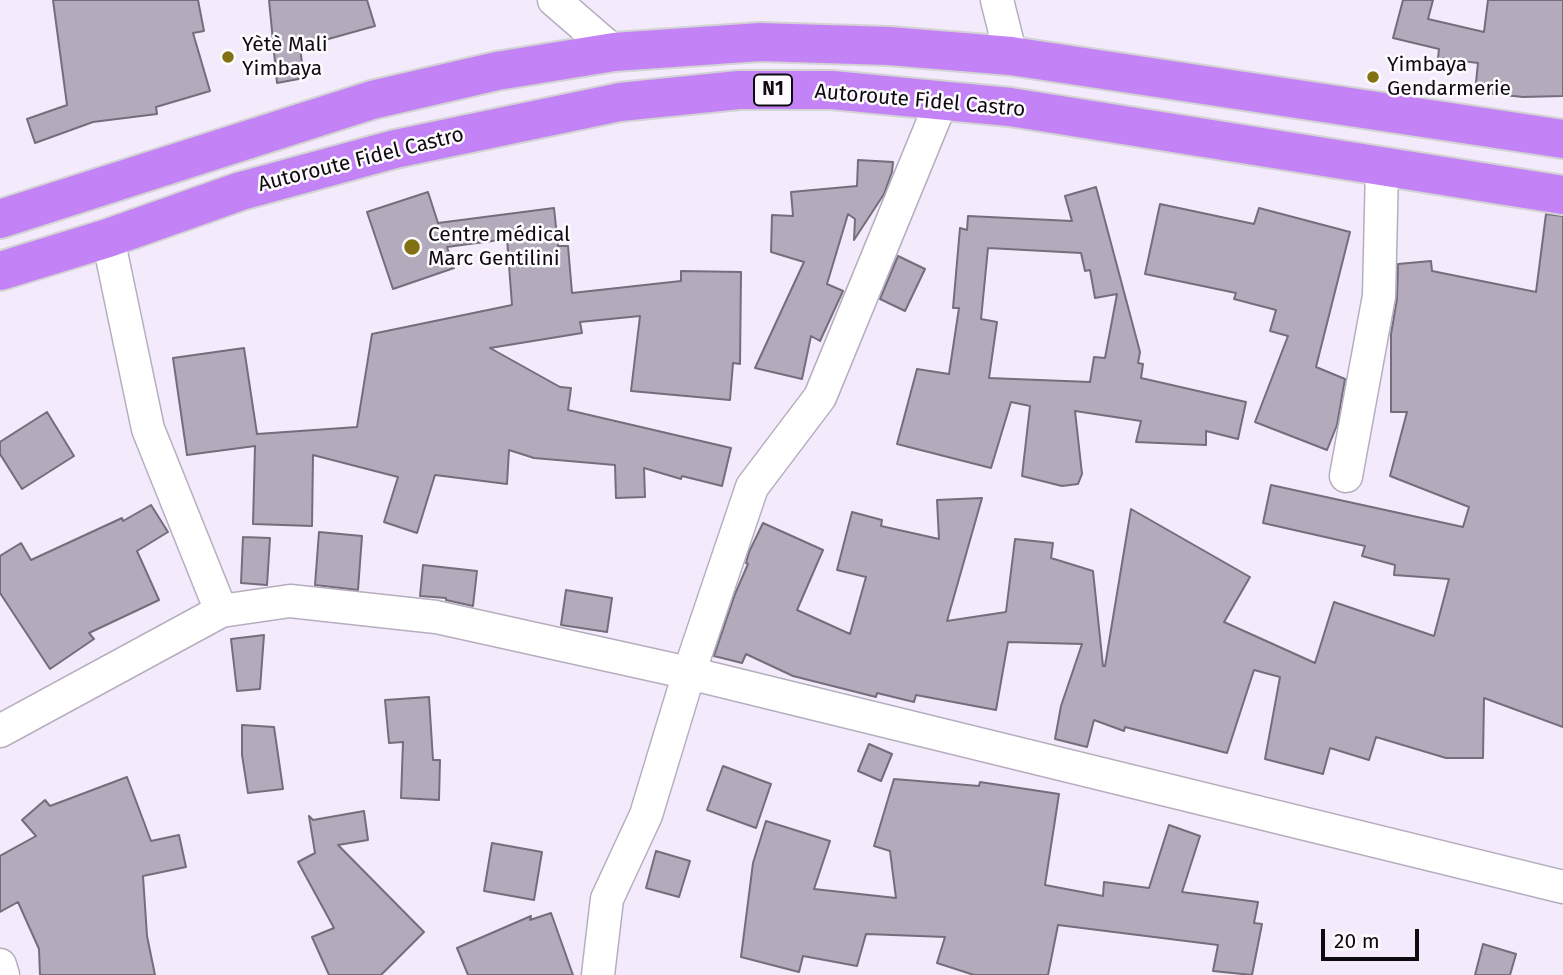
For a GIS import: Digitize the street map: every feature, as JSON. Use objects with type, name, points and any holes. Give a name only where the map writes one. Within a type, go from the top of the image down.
[{"type":"highway","points":[[0,219],[372,100],[497,71],[614,52],[761,42],[889,46],[1011,56],[1563,139]]},
{"type":"highway","name":"Autoroute Fidel Castro","points":[[0,271],[108,238],[241,191],[395,149],[620,103],[739,90],[832,90],[1010,107],[1563,195]]},
{"type":"street","points":[[554,0],[614,52]]},
{"type":"street","points":[[997,0],[1011,56]]},
{"type":"street","points":[[598,975],[607,899],[646,815],[689,673],[752,488],[820,397],[942,100]]},
{"type":"street","points":[[1346,476],[1379,296],[1382,168]]},
{"type":"street","points":[[108,238],[148,429],[220,611]]},
{"type":"street","points":[[0,731],[220,611],[290,601],[436,617],[689,673],[1563,887]]},
{"type":"street","points":[[0,965],[3,975]]},
{"type":"building","points":[[53,0],[198,0],[204,31],[193,33],[210,91],[156,107],[157,114],[93,122],[35,143],[27,119],[67,105]]},
{"type":"building","points":[[269,0],[367,0],[375,26],[300,48],[304,78],[277,83]]},
{"type":"building","points":[[1403,0],[1433,0],[1428,19],[1484,32],[1488,0],[1563,0],[1563,96],[1523,97],[1475,92],[1478,63],[1438,58],[1439,49],[1393,38]]},
{"type":"building","points":[[858,160],[893,162],[892,172],[884,194],[854,240],[855,219],[848,214],[827,284],[843,291],[820,341],[811,336],[802,379],[755,368],[804,262],[771,252],[772,215],[793,216],[791,192],[857,186]]},
{"type":"building","points":[[1096,187],[1140,352],[1138,363],[1143,364],[1141,378],[1246,402],[1238,439],[1206,431],[1206,445],[1136,442],[1141,421],[1075,411],[1082,474],[1078,484],[1062,486],[1022,476],[1030,406],[1011,402],[991,468],[897,444],[917,369],[949,374],[959,308],[953,308],[960,228],[967,230],[968,216],[1072,221],[1065,196]],"holes":[[[988,248],[1081,253],[1085,271],[1090,270],[1095,298],[1117,294],[1105,358],[1094,357],[1090,382],[989,378],[997,322],[981,319]]]},
{"type":"building","points":[[428,192],[438,223],[554,208],[558,246],[568,246],[572,293],[681,281],[681,271],[741,272],[740,364],[733,363],[730,400],[631,391],[640,316],[580,322],[582,333],[490,348],[560,387],[571,388],[568,410],[731,448],[722,486],[682,476],[681,479],[644,468],[645,497],[616,498],[615,465],[534,458],[509,450],[507,484],[435,475],[417,533],[384,522],[398,477],[313,455],[312,526],[253,524],[255,446],[187,455],[173,358],[244,348],[257,434],[357,427],[372,334],[512,305],[507,239],[447,247],[454,268],[393,289],[367,212]]},
{"type":"building","points":[[1160,204],[1254,224],[1259,208],[1350,232],[1316,367],[1345,379],[1337,425],[1327,450],[1255,422],[1288,336],[1270,331],[1276,310],[1234,299],[1236,293],[1145,274]]},
{"type":"building","points":[[1546,214],[1563,216],[1563,727],[1484,698],[1483,758],[1446,758],[1376,737],[1369,760],[1330,748],[1323,774],[1265,759],[1280,677],[1254,670],[1227,753],[1125,727],[1124,731],[1094,720],[1087,747],[1055,739],[1061,706],[1082,644],[1008,642],[996,710],[916,695],[914,702],[877,693],[876,697],[793,676],[746,654],[742,663],[714,656],[748,564],[749,552],[763,523],[823,550],[797,610],[850,634],[866,577],[837,570],[852,512],[882,520],[881,526],[939,539],[937,500],[982,498],[947,621],[1006,612],[1015,539],[1053,543],[1051,558],[1093,571],[1105,666],[1131,509],[1250,577],[1224,622],[1315,663],[1334,602],[1434,636],[1449,579],[1394,575],[1395,565],[1362,556],[1365,546],[1263,523],[1271,485],[1463,527],[1469,507],[1390,476],[1407,412],[1391,412],[1391,334],[1397,299],[1398,264],[1431,261],[1432,271],[1536,292]]},
{"type":"building","points":[[898,256],[925,269],[905,311],[880,299]]},
{"type":"building","points":[[47,412],[74,456],[22,489],[0,454],[0,442]]},
{"type":"building","points":[[151,505],[168,532],[137,551],[159,600],[89,633],[94,639],[50,669],[0,593],[0,556],[21,543],[31,560],[122,518],[123,521]]},
{"type":"building","points":[[319,532],[362,536],[358,590],[315,585]]},
{"type":"building","points":[[243,537],[270,538],[267,585],[241,583]]},
{"type":"building","points":[[423,565],[477,571],[473,606],[446,598],[420,596]]},
{"type":"building","points":[[566,590],[612,598],[607,632],[561,625]]},
{"type":"building","points":[[264,635],[260,689],[237,691],[231,639]]},
{"type":"building","points":[[429,697],[433,760],[440,760],[439,800],[401,798],[403,742],[389,743],[385,700]]},
{"type":"building","points":[[242,725],[274,727],[283,789],[248,793],[242,755]]},
{"type":"building","points":[[869,744],[892,754],[881,781],[858,771]]},
{"type":"building","points":[[723,766],[771,784],[756,828],[707,810]]},
{"type":"building","points":[[127,777],[151,841],[179,835],[186,867],[143,876],[147,936],[155,975],[40,975],[39,949],[18,902],[0,912],[0,856],[36,836],[22,820],[45,800],[50,806]]},
{"type":"building","points":[[894,779],[979,786],[980,782],[1059,794],[1045,885],[1103,896],[1104,882],[1149,888],[1169,825],[1200,836],[1182,892],[1258,902],[1254,923],[1262,924],[1252,975],[1213,971],[1218,945],[1058,925],[1048,975],[974,975],[937,963],[945,937],[866,934],[857,966],[803,956],[799,972],[741,957],[753,863],[766,821],[830,841],[814,889],[896,898],[890,851],[874,846]]},
{"type":"building","points":[[364,811],[368,840],[338,845],[424,932],[381,975],[329,975],[312,937],[334,928],[298,862],[315,853],[309,816],[313,820]]},
{"type":"building","points":[[492,843],[542,852],[534,900],[484,891]]},
{"type":"building","points":[[656,851],[690,861],[679,897],[646,888]]},
{"type":"building","points":[[551,913],[573,975],[468,975],[457,948],[531,916],[530,920]]},
{"type":"building","points":[[1483,944],[1516,954],[1510,975],[1475,975]]},
{"type":"place","name":"Yètè Mali Yimbaya","points":[[228,57]]},
{"type":"place","name":"Yimbaya Gendarmerie","points":[[1373,77]]},
{"type":"place","name":"Centre médical Marc Gentilini","points":[[412,247]]}]
